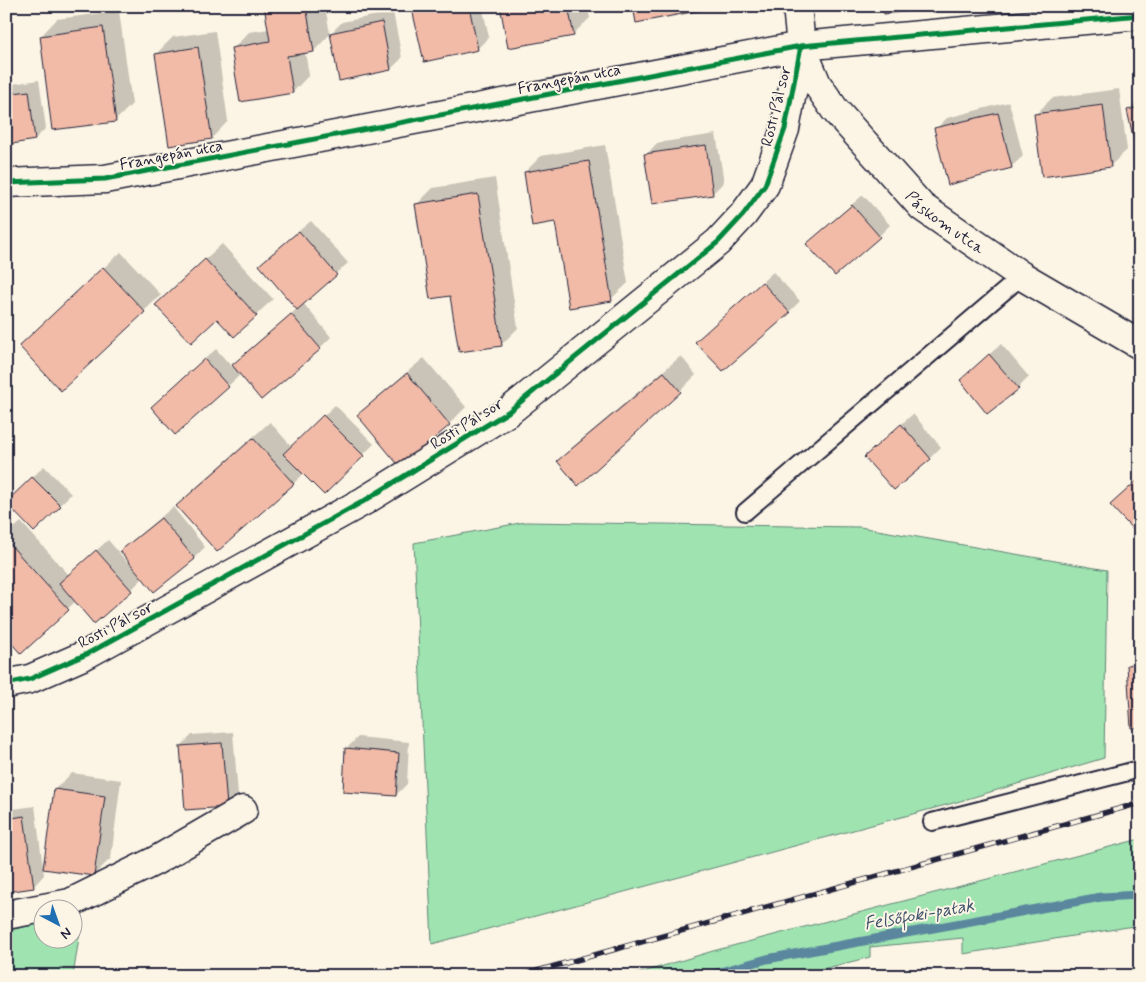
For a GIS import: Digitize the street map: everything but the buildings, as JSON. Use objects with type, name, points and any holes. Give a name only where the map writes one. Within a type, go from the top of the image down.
[{"type":"street","points":[[797,6],[801,46]]},
{"type":"street","name":"Frangepán utca","points":[[6,183],[106,179],[801,46],[1140,15]]},
{"type":"street","name":"Páskom utca","points":[[801,46],[817,84],[835,110],[922,207],[1022,276],[1140,345]]},
{"type":"street","name":"Rosti Pál sor","points":[[6,684],[30,678],[87,654],[364,501],[508,412],[718,242],[744,215],[764,185],[786,129],[801,46]]},
{"type":"street","points":[[6,915],[70,903],[155,861],[243,810]]},
{"type":"lane","points":[[745,512],[1022,276]]},
{"type":"lane","points":[[932,822],[1140,769]]},
{"type":"green space","points":[[525,522],[860,527],[1107,570],[1104,758],[957,802],[432,944],[414,543]]},
{"type":"green space","points":[[1140,839],[1140,925],[963,954],[963,938],[870,947],[870,957],[795,976],[630,976],[713,951]]},
{"type":"green space","points":[[32,925],[32,950],[77,950],[73,976],[6,976],[6,931]]},
{"type":"waterway","name":"Felsőfoki-patak","points":[[706,976],[767,959],[1101,897],[1140,895]]},
{"type":"railway","points":[[519,976],[1140,803]]},
{"type":"cycle path","points":[[6,183],[105,179],[801,46],[1140,15]]},
{"type":"cycle path","points":[[6,684],[30,679],[87,654],[364,501],[508,412],[718,242],[743,215],[765,185],[785,129],[801,46]]}]
